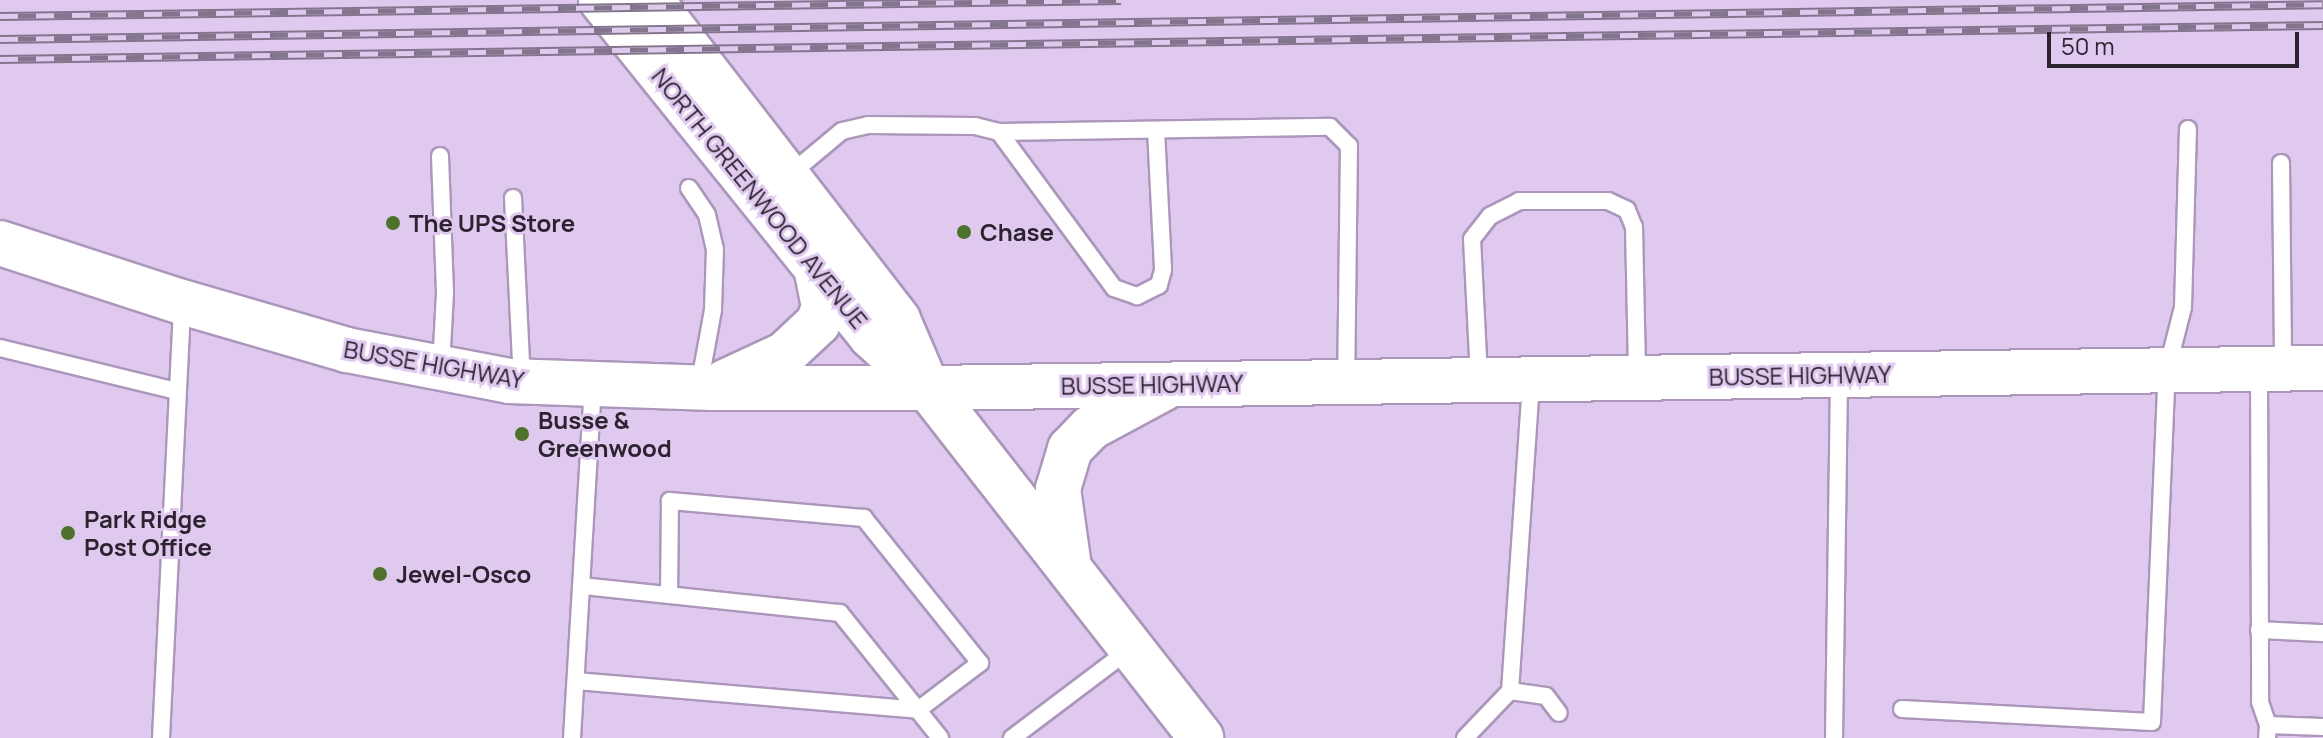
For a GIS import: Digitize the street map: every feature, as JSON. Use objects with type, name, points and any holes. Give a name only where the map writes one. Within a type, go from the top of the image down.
[{"type":"main road","name":"NORTH GREENWOOD AVENUE","points":[[601,0],[871,336],[928,388],[1196,736]]},
{"type":"main road","name":"NORTH GREENWOOD AVENUE","points":[[651,0],[898,320],[928,388]]},
{"type":"main road","name":"BUSSE HIGHWAY","points":[[0,243],[182,302],[347,350],[522,381],[705,388],[928,388],[2288,368]]},
{"type":"main road","points":[[705,388],[785,354],[804,340],[818,323],[824,307],[816,267]]},
{"type":"main road","points":[[1069,570],[1058,489],[1070,449],[1090,428],[1172,384]]},
{"type":"lane","points":[[787,177],[842,131],[868,125],[975,126],[999,132],[1330,127],[1349,146],[1346,381]]},
{"type":"lane","points":[[1902,709],[2152,722],[2167,370],[2183,307],[2188,129]]},
{"type":"lane","points":[[999,132],[1114,288],[1137,296],[1159,285],[1163,270],[1156,130]]},
{"type":"lane","points":[[440,156],[445,293],[441,368]]},
{"type":"lane","points":[[2281,163],[2288,368],[2259,630],[2260,702],[2267,732],[2323,727]]},
{"type":"lane","points":[[689,188],[707,215],[715,249],[705,388]]},
{"type":"lane","points":[[513,198],[522,381]]},
{"type":"lane","points":[[1479,379],[1472,239],[1490,216],[1519,201],[1608,201],[1627,210],[1634,227],[1637,377]]},
{"type":"lane","points":[[161,738],[182,302]]},
{"type":"lane","points":[[0,348],[177,391]]},
{"type":"lane","points":[[1834,738],[1839,374]]},
{"type":"lane","points":[[1476,735],[1510,691],[1532,379]]},
{"type":"lane","points":[[572,738],[593,384]]},
{"type":"lane","points":[[576,681],[918,710],[980,663],[864,518],[670,501],[669,595]]},
{"type":"lane","points":[[582,586],[840,613],[940,738]]},
{"type":"lane","points":[[2259,630],[2323,633]]},
{"type":"lane","points":[[1012,738],[1131,648]]},
{"type":"lane","points":[[1510,691],[1546,696],[1559,713]]},
{"type":"railway","points":[[0,16],[1121,0]]},
{"type":"railway","points":[[0,39],[2323,4]]},
{"type":"railway","points":[[0,59],[2323,25]]},
{"type":"place","name":"The UPS Store","points":[[393,223]]},
{"type":"place","name":"Chase","points":[[964,232]]},
{"type":"place","name":"Busse & Greenwood","points":[[522,434]]},
{"type":"place","name":"Park Ridge Post Office","points":[[68,533]]},
{"type":"place","name":"Jewel-Osco","points":[[380,574]]}]
